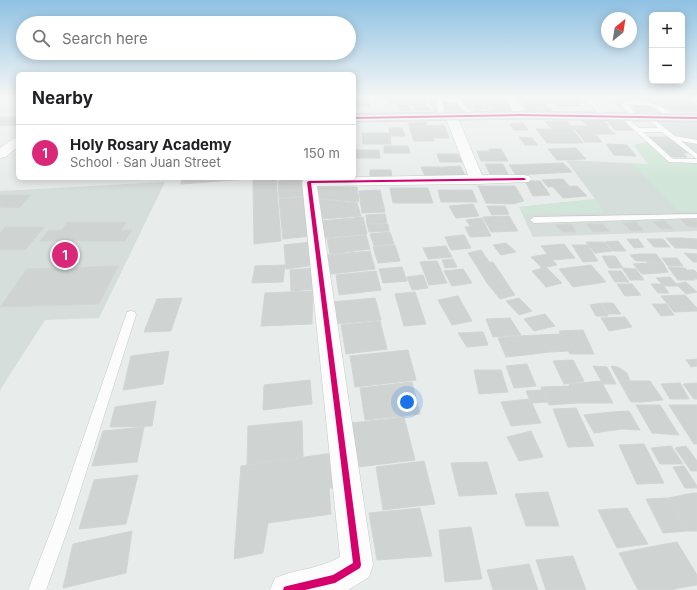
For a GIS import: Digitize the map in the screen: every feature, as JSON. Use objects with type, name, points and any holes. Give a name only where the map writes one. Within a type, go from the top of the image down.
[{"type":"street","points":[[454,125],[477,180]]},
{"type":"street","points":[[0,154],[16,142]]},
{"type":"street","points":[[287,590],[335,579],[357,565],[309,182],[524,179]]},
{"type":"lane","points":[[635,125],[671,161],[697,161]]},
{"type":"lane","points":[[644,125],[664,130]]},
{"type":"lane","points":[[659,125],[697,157]]},
{"type":"lane","points":[[661,125],[680,139],[697,142]]},
{"type":"lane","points":[[534,220],[697,216]]},
{"type":"lane","points":[[37,590],[62,523],[132,315]]},
{"type":"shaded area","points":[[660,125],[697,125],[697,156]]},
{"type":"shaded area","points":[[647,142],[670,163],[697,163],[697,231],[533,237],[519,207],[595,199],[566,160],[648,164],[634,145]]},
{"type":"shaded area","points":[[165,182],[99,318],[45,320],[0,390],[0,191]]},
{"type":"green space","points":[[647,142],[670,163],[697,163],[697,211],[678,211],[633,164],[648,164],[634,145]]},
{"type":"green space","points":[[595,199],[605,212],[523,214],[519,207]]},
{"type":"building","points":[[409,125],[427,125],[434,141],[414,141]]},
{"type":"building","points":[[444,125],[449,138],[432,138],[427,126]]},
{"type":"building","points":[[510,125],[524,125],[528,130],[514,130]]},
{"type":"building","points":[[548,125],[570,125],[574,129],[552,129]]},
{"type":"building","points":[[586,125],[608,125],[609,126]]},
{"type":"building","points":[[586,125],[606,126],[615,134],[595,134]]},
{"type":"building","points":[[610,125],[628,125],[633,130],[615,130]]},
{"type":"building","points":[[572,126],[588,126],[602,142],[585,142]]},
{"type":"building","points":[[389,128],[402,128],[405,136],[390,136]]},
{"type":"building","points":[[536,129],[552,129],[564,143],[547,143]]},
{"type":"building","points":[[552,129],[572,129],[576,134],[556,134]]},
{"type":"building","points":[[362,133],[390,133],[391,144],[363,144]]},
{"type":"building","points":[[556,134],[576,134],[583,143],[564,143]]},
{"type":"building","points":[[519,137],[532,138],[538,145],[525,145]]},
{"type":"building","points":[[646,137],[671,137],[691,153],[682,153],[687,157],[668,157]]},
{"type":"building","points":[[606,144],[627,145],[636,156],[614,155]]},
{"type":"building","points":[[384,146],[408,146],[410,153],[384,153]]},
{"type":"building","points":[[576,148],[586,159],[557,160],[548,149]]},
{"type":"building","points":[[489,149],[501,149],[508,161],[481,161],[477,151],[489,151]]},
{"type":"building","points":[[356,150],[379,150],[380,158],[356,158]]},
{"type":"building","points":[[437,154],[458,154],[462,162],[440,162]]},
{"type":"building","points":[[563,163],[572,172],[516,175],[509,165]]},
{"type":"building","points":[[485,164],[503,164],[508,174],[490,174]]},
{"type":"building","points":[[460,166],[465,175],[446,176],[442,167]]},
{"type":"building","points":[[421,167],[442,167],[446,176],[425,176]]},
{"type":"building","points":[[370,170],[391,170],[392,177],[370,177]]},
{"type":"building","points":[[563,179],[569,186],[548,187],[542,180]]},
{"type":"building","points":[[182,180],[234,180],[181,184]]},
{"type":"building","points":[[253,180],[276,180],[281,241],[254,244]]},
{"type":"building","points":[[301,180],[303,196],[279,198],[278,181]]},
{"type":"building","points":[[525,181],[540,181],[550,195],[533,196]]},
{"type":"building","points":[[478,186],[515,186],[524,201],[513,204],[486,203]]},
{"type":"building","points":[[577,186],[587,196],[563,198],[553,187]]},
{"type":"building","points":[[315,187],[357,187],[359,202],[316,198]]},
{"type":"building","points":[[390,188],[428,188],[433,203],[393,203]]},
{"type":"building","points":[[380,190],[385,212],[362,213],[359,191]]},
{"type":"building","points":[[438,190],[472,190],[477,202],[441,202]]},
{"type":"building","points":[[0,195],[31,195],[19,208],[0,207]]},
{"type":"building","points":[[304,197],[311,236],[283,239],[279,199]]},
{"type":"building","points":[[317,199],[357,203],[361,216],[322,219]]},
{"type":"building","points":[[473,204],[479,216],[456,218],[449,206]]},
{"type":"building","points":[[487,206],[505,206],[509,214],[492,215]]},
{"type":"building","points":[[385,214],[387,223],[367,224],[366,215]]},
{"type":"building","points":[[509,216],[518,231],[491,232],[483,217]]},
{"type":"building","points":[[363,217],[367,234],[325,238],[322,221]]},
{"type":"building","points":[[482,218],[486,226],[471,227],[466,220]]},
{"type":"building","points":[[680,219],[694,219],[697,221],[697,227],[688,227]]},
{"type":"building","points":[[665,221],[673,229],[661,229],[653,222]]},
{"type":"building","points":[[68,222],[126,222],[121,230],[132,230],[125,241],[40,241],[49,230],[62,230]]},
{"type":"building","points":[[636,222],[644,231],[631,231],[623,223]]},
{"type":"building","points":[[367,224],[388,224],[389,231],[369,232]]},
{"type":"building","points":[[571,224],[576,232],[562,232],[556,225]]},
{"type":"building","points":[[587,224],[603,224],[609,231],[593,232]]},
{"type":"building","points":[[486,226],[491,236],[470,237],[465,227]]},
{"type":"building","points":[[5,227],[44,227],[25,250],[0,250],[0,233]]},
{"type":"building","points":[[390,232],[394,244],[374,246],[370,234]]},
{"type":"building","points":[[366,235],[370,249],[330,254],[327,239]]},
{"type":"building","points":[[464,235],[471,248],[451,250],[445,237]]},
{"type":"building","points":[[666,238],[681,238],[688,248],[675,248]]},
{"type":"building","points":[[681,238],[697,239],[697,249],[688,248]]},
{"type":"building","points":[[627,239],[638,239],[644,247],[634,248]]},
{"type":"building","points":[[647,239],[663,239],[670,247],[654,247]]},
{"type":"building","points":[[618,241],[626,251],[613,251],[605,242]]},
{"type":"building","points":[[311,242],[315,265],[286,269],[284,245]]},
{"type":"building","points":[[586,242],[604,242],[612,251],[595,253]]},
{"type":"building","points":[[506,243],[516,252],[501,255],[493,245]]},
{"type":"building","points":[[564,244],[575,258],[552,260],[541,246]]},
{"type":"building","points":[[395,245],[400,261],[378,263],[373,247]]},
{"type":"building","points":[[572,245],[588,245],[598,261],[583,262]]},
{"type":"building","points":[[446,246],[452,257],[428,259],[423,248]]},
{"type":"building","points":[[481,250],[490,263],[476,265],[468,253]]},
{"type":"building","points":[[370,251],[375,269],[331,274],[327,255]]},
{"type":"building","points":[[684,253],[697,254],[697,262],[693,262]]},
{"type":"building","points":[[547,254],[557,265],[542,268],[531,257]]},
{"type":"building","points":[[640,254],[656,254],[663,263],[648,263]]},
{"type":"building","points":[[640,254],[646,261],[636,261],[630,255]]},
{"type":"building","points":[[602,256],[615,256],[623,268],[609,268]]},
{"type":"building","points":[[662,258],[677,258],[683,266],[668,266]]},
{"type":"building","points":[[453,259],[457,267],[445,268],[442,260]]},
{"type":"building","points":[[437,261],[447,283],[429,285],[420,262]]},
{"type":"building","points":[[493,262],[505,280],[487,283],[476,265]]},
{"type":"building","points":[[650,263],[659,273],[642,274],[633,264]]},
{"type":"building","points":[[650,263],[663,263],[668,272],[659,273]]},
{"type":"building","points":[[285,265],[283,282],[252,283],[255,266]]},
{"type":"building","points":[[591,265],[606,282],[573,287],[559,269]]},
{"type":"building","points":[[118,266],[99,304],[0,307],[27,269]]},
{"type":"building","points":[[402,267],[407,281],[383,283],[379,269]]},
{"type":"building","points":[[546,267],[562,283],[546,287],[532,271]]},
{"type":"building","points":[[668,267],[685,268],[695,280],[678,280]]},
{"type":"building","points":[[313,268],[316,289],[291,291],[290,270]]},
{"type":"building","points":[[622,268],[636,269],[644,280],[630,280]]},
{"type":"building","points":[[463,269],[472,283],[452,286],[444,271]]},
{"type":"building","points":[[686,270],[694,270],[697,273],[697,279],[693,279]]},
{"type":"building","points":[[376,271],[381,290],[339,295],[336,275]]},
{"type":"building","points":[[608,271],[621,271],[629,282],[615,282]]},
{"type":"building","points":[[423,275],[428,288],[412,290],[407,277]]},
{"type":"building","points":[[670,277],[678,286],[664,286],[656,278]]},
{"type":"building","points":[[505,280],[515,295],[500,299],[487,283]]},
{"type":"building","points":[[686,282],[697,292],[686,294],[676,284]]},
{"type":"building","points":[[617,284],[632,284],[641,295],[625,296]]},
{"type":"building","points":[[651,284],[662,284],[669,293],[658,293]]},
{"type":"building","points":[[313,291],[312,324],[261,326],[265,293]]},
{"type":"building","points":[[415,292],[426,324],[404,326],[395,294]]},
{"type":"building","points":[[685,295],[697,308],[697,311],[674,312],[661,296]]},
{"type":"building","points":[[458,296],[472,321],[452,325],[438,300]]},
{"type":"building","points":[[182,298],[171,331],[144,332],[157,299]]},
{"type":"building","points":[[375,298],[381,320],[335,324],[332,302]]},
{"type":"building","points":[[519,298],[532,311],[519,315],[506,301]]},
{"type":"building","points":[[601,303],[608,316],[596,316],[590,305]]},
{"type":"building","points":[[602,303],[613,303],[621,314],[608,314]]},
{"type":"building","points":[[652,304],[666,304],[674,315],[661,316]]},
{"type":"building","points":[[545,314],[555,326],[534,331],[524,319]]},
{"type":"building","points":[[625,317],[632,327],[609,331],[601,318]]},
{"type":"building","points":[[510,318],[521,335],[493,337],[486,319]]},
{"type":"building","points":[[380,321],[387,349],[346,354],[341,325]]},
{"type":"building","points":[[583,330],[594,354],[570,354],[559,331]]},
{"type":"building","points":[[483,332],[488,345],[467,347],[458,333]]},
{"type":"building","points":[[561,334],[568,351],[549,352],[540,335]]},
{"type":"building","points":[[540,335],[549,352],[526,355],[518,336]]},
{"type":"building","points":[[518,336],[526,355],[506,357],[498,338]]},
{"type":"building","points":[[408,350],[416,380],[355,387],[350,356]]},
{"type":"building","points":[[169,351],[163,384],[123,390],[131,356]]},
{"type":"building","points":[[697,359],[697,366],[691,367],[686,360]]},
{"type":"building","points":[[573,360],[584,381],[564,384],[553,361]]},
{"type":"building","points":[[527,364],[536,386],[514,388],[506,366]]},
{"type":"building","points":[[593,366],[607,367],[616,384],[603,384]]},
{"type":"building","points":[[611,366],[618,367],[627,373],[630,381],[619,381]]},
{"type":"building","points":[[474,370],[501,370],[508,392],[479,394]]},
{"type":"building","points":[[310,380],[312,404],[263,410],[264,385]]},
{"type":"building","points":[[601,381],[613,403],[577,403],[569,384]]},
{"type":"building","points":[[619,381],[630,381],[642,402],[631,402]]},
{"type":"building","points":[[630,381],[650,381],[663,400],[642,402]]},
{"type":"building","points":[[412,382],[420,414],[365,420],[360,388]]},
{"type":"building","points":[[680,383],[689,399],[670,399],[661,384]]},
{"type":"building","points":[[697,383],[697,399],[694,399],[683,384]]},
{"type":"building","points":[[570,386],[577,403],[549,405],[541,387]]},
{"type":"building","points":[[542,390],[547,402],[531,403],[526,391]]},
{"type":"building","points":[[530,399],[541,423],[511,426],[501,402]]},
{"type":"building","points":[[156,401],[152,426],[110,427],[115,407]]},
{"type":"building","points":[[636,405],[660,405],[679,435],[652,433]]},
{"type":"building","points":[[669,405],[697,405],[697,444],[694,444]]},
{"type":"building","points":[[576,408],[594,446],[568,447],[553,409]]},
{"type":"building","points":[[629,411],[640,430],[622,429],[611,412]]},
{"type":"building","points":[[611,412],[622,429],[594,433],[584,415]]},
{"type":"building","points":[[404,417],[415,460],[358,467],[352,423]]},
{"type":"building","points":[[302,421],[303,457],[247,465],[248,426]]},
{"type":"building","points":[[144,427],[137,462],[92,466],[103,431]]},
{"type":"building","points":[[531,431],[543,457],[519,461],[507,437]]},
{"type":"building","points":[[644,444],[664,483],[637,484],[619,445]]},
{"type":"building","points":[[671,446],[683,464],[660,464],[651,448]]},
{"type":"building","points":[[686,446],[697,461],[697,471],[691,471],[675,448]]},
{"type":"building","points":[[333,453],[337,488],[329,488],[331,514],[268,523],[263,553],[234,559],[241,466]]},
{"type":"building","points":[[424,461],[435,504],[383,510],[376,467]]},
{"type":"building","points":[[487,462],[497,494],[459,496],[451,463]]},
{"type":"building","points":[[684,466],[697,488],[685,488],[673,467]]},
{"type":"building","points":[[138,475],[126,524],[79,529],[94,480]]},
{"type":"building","points":[[548,492],[559,526],[526,526],[515,494]]},
{"type":"building","points":[[697,493],[697,531],[687,531],[668,498]]},
{"type":"building","points":[[668,498],[687,531],[663,533],[646,499]]},
{"type":"building","points":[[420,508],[432,556],[377,560],[369,513]]},
{"type":"building","points":[[627,508],[648,544],[617,548],[598,510]]},
{"type":"building","points":[[471,527],[482,579],[445,582],[439,530]]},
{"type":"building","points":[[132,531],[126,573],[63,588],[73,544]]},
{"type":"building","points":[[677,542],[697,575],[697,585],[679,588],[655,546]]},
{"type":"building","points":[[655,546],[679,588],[671,590],[638,590],[619,553]]},
{"type":"building","points":[[573,556],[586,590],[546,590],[536,560]]},
{"type":"building","points":[[529,564],[538,590],[493,590],[487,570]]},
{"type":"cycle path","points":[[287,590],[335,579],[357,565],[309,182],[524,179]]},
{"type":"place","name":"Holy Rosary Academy","points":[[65,255]]}]
